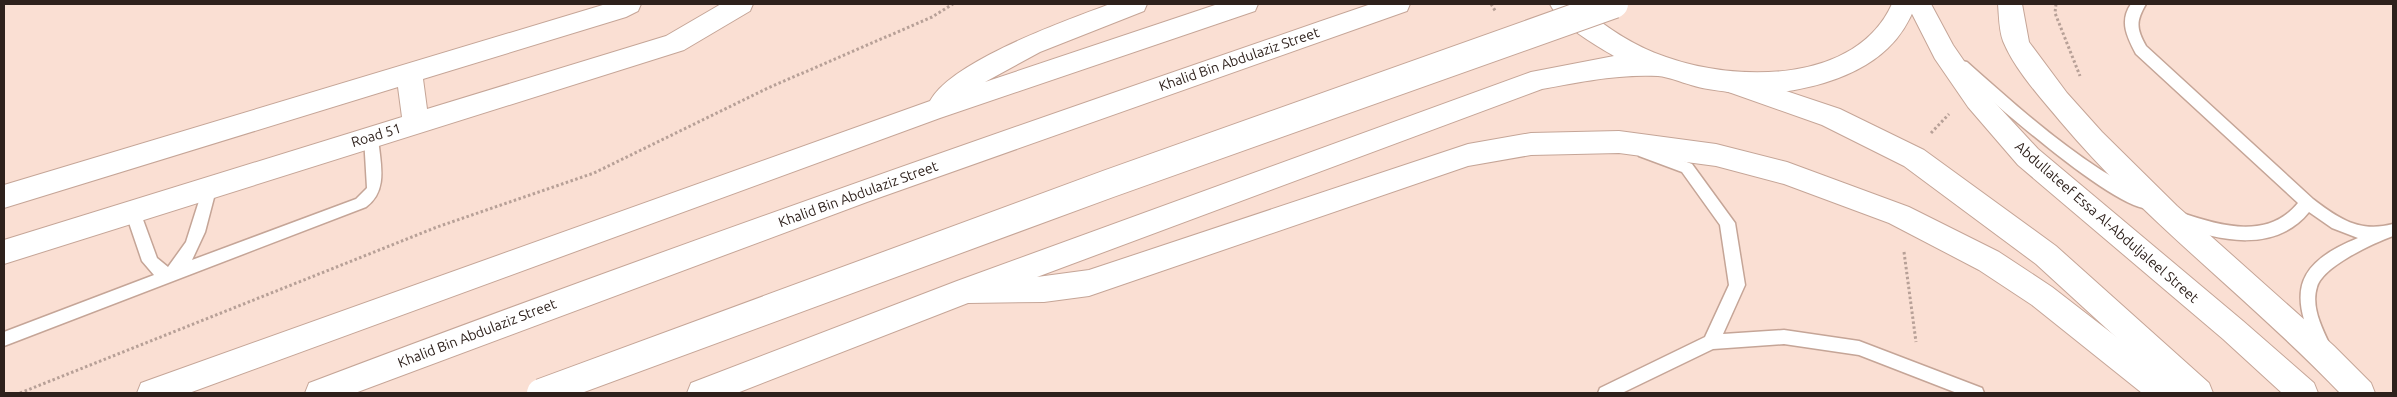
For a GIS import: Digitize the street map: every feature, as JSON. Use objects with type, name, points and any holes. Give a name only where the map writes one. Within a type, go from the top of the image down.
[{"type":"main road","points":[[4,196],[617,10],[629,4]]},
{"type":"main road","name":"Road 51","points":[[4,252],[210,186],[675,44],[741,4]]},
{"type":"main road","points":[[931,111],[974,76],[1031,45],[1134,4]]},
{"type":"main road","points":[[152,393],[931,111],[1246,4]]},
{"type":"main road","name":"Khalid Bin Abdulaziz Street","points":[[320,393],[514,318],[1083,113],[1398,4]]},
{"type":"main road","points":[[1562,4],[1600,36],[1660,66],[1695,76],[1729,82],[1764,83],[1797,79],[1827,72],[1854,60],[1876,45],[1892,27],[1904,4]]},
{"type":"main road","points":[[541,393],[1108,184],[1614,4]]},
{"type":"main road","name":"Abdullateef Essa Al-Abduljaleel Street","points":[[1919,4],[1944,52],[1977,100],[2028,157],[2233,330],[2303,393]]},
{"type":"main road","points":[[2010,4],[2016,41],[2046,85],[2085,135],[2165,211],[2330,360],[2360,393]]},
{"type":"main road","points":[[702,393],[967,290],[1540,79],[1621,66],[1660,66]]},
{"type":"main road","points":[[409,73],[416,123]]},
{"type":"main road","points":[[1729,82],[1830,117],[1914,158],[2046,255],[2198,393]]},
{"type":"main road","points":[[967,290],[1044,289],[1089,283],[1468,155],[1531,144],[1619,142],[1716,155],[1778,171],[1900,215],[1997,266],[2050,302],[2165,393]]},
{"type":"lane","points":[[2139,4],[2133,13],[2131,31],[2141,50],[2324,216],[2343,227],[2364,233],[2388,233]]},
{"type":"lane","points":[[1944,52],[2074,160],[2125,192],[2200,226],[2222,232],[2250,234],[2274,230],[2293,220],[2308,203]]},
{"type":"lane","points":[[4,339],[361,203],[370,196],[374,188],[371,137]]},
{"type":"lane","points":[[1619,142],[1687,168],[1727,223],[1737,285],[1711,342]]},
{"type":"lane","points":[[168,276],[185,260],[190,252],[210,186]]},
{"type":"lane","points":[[133,211],[150,261],[168,276]]},
{"type":"lane","points":[[2330,360],[2310,324],[2306,306],[2307,289],[2310,282],[2323,264],[2337,255],[2388,233]]},
{"type":"lane","points":[[1606,393],[1711,342],[1784,336],[1859,348],[1976,393]]},
{"type":"path","points":[[20,393],[437,227],[594,173],[768,88],[932,17],[953,4]]},
{"type":"path","points":[[1900,215],[1919,371]]}]
